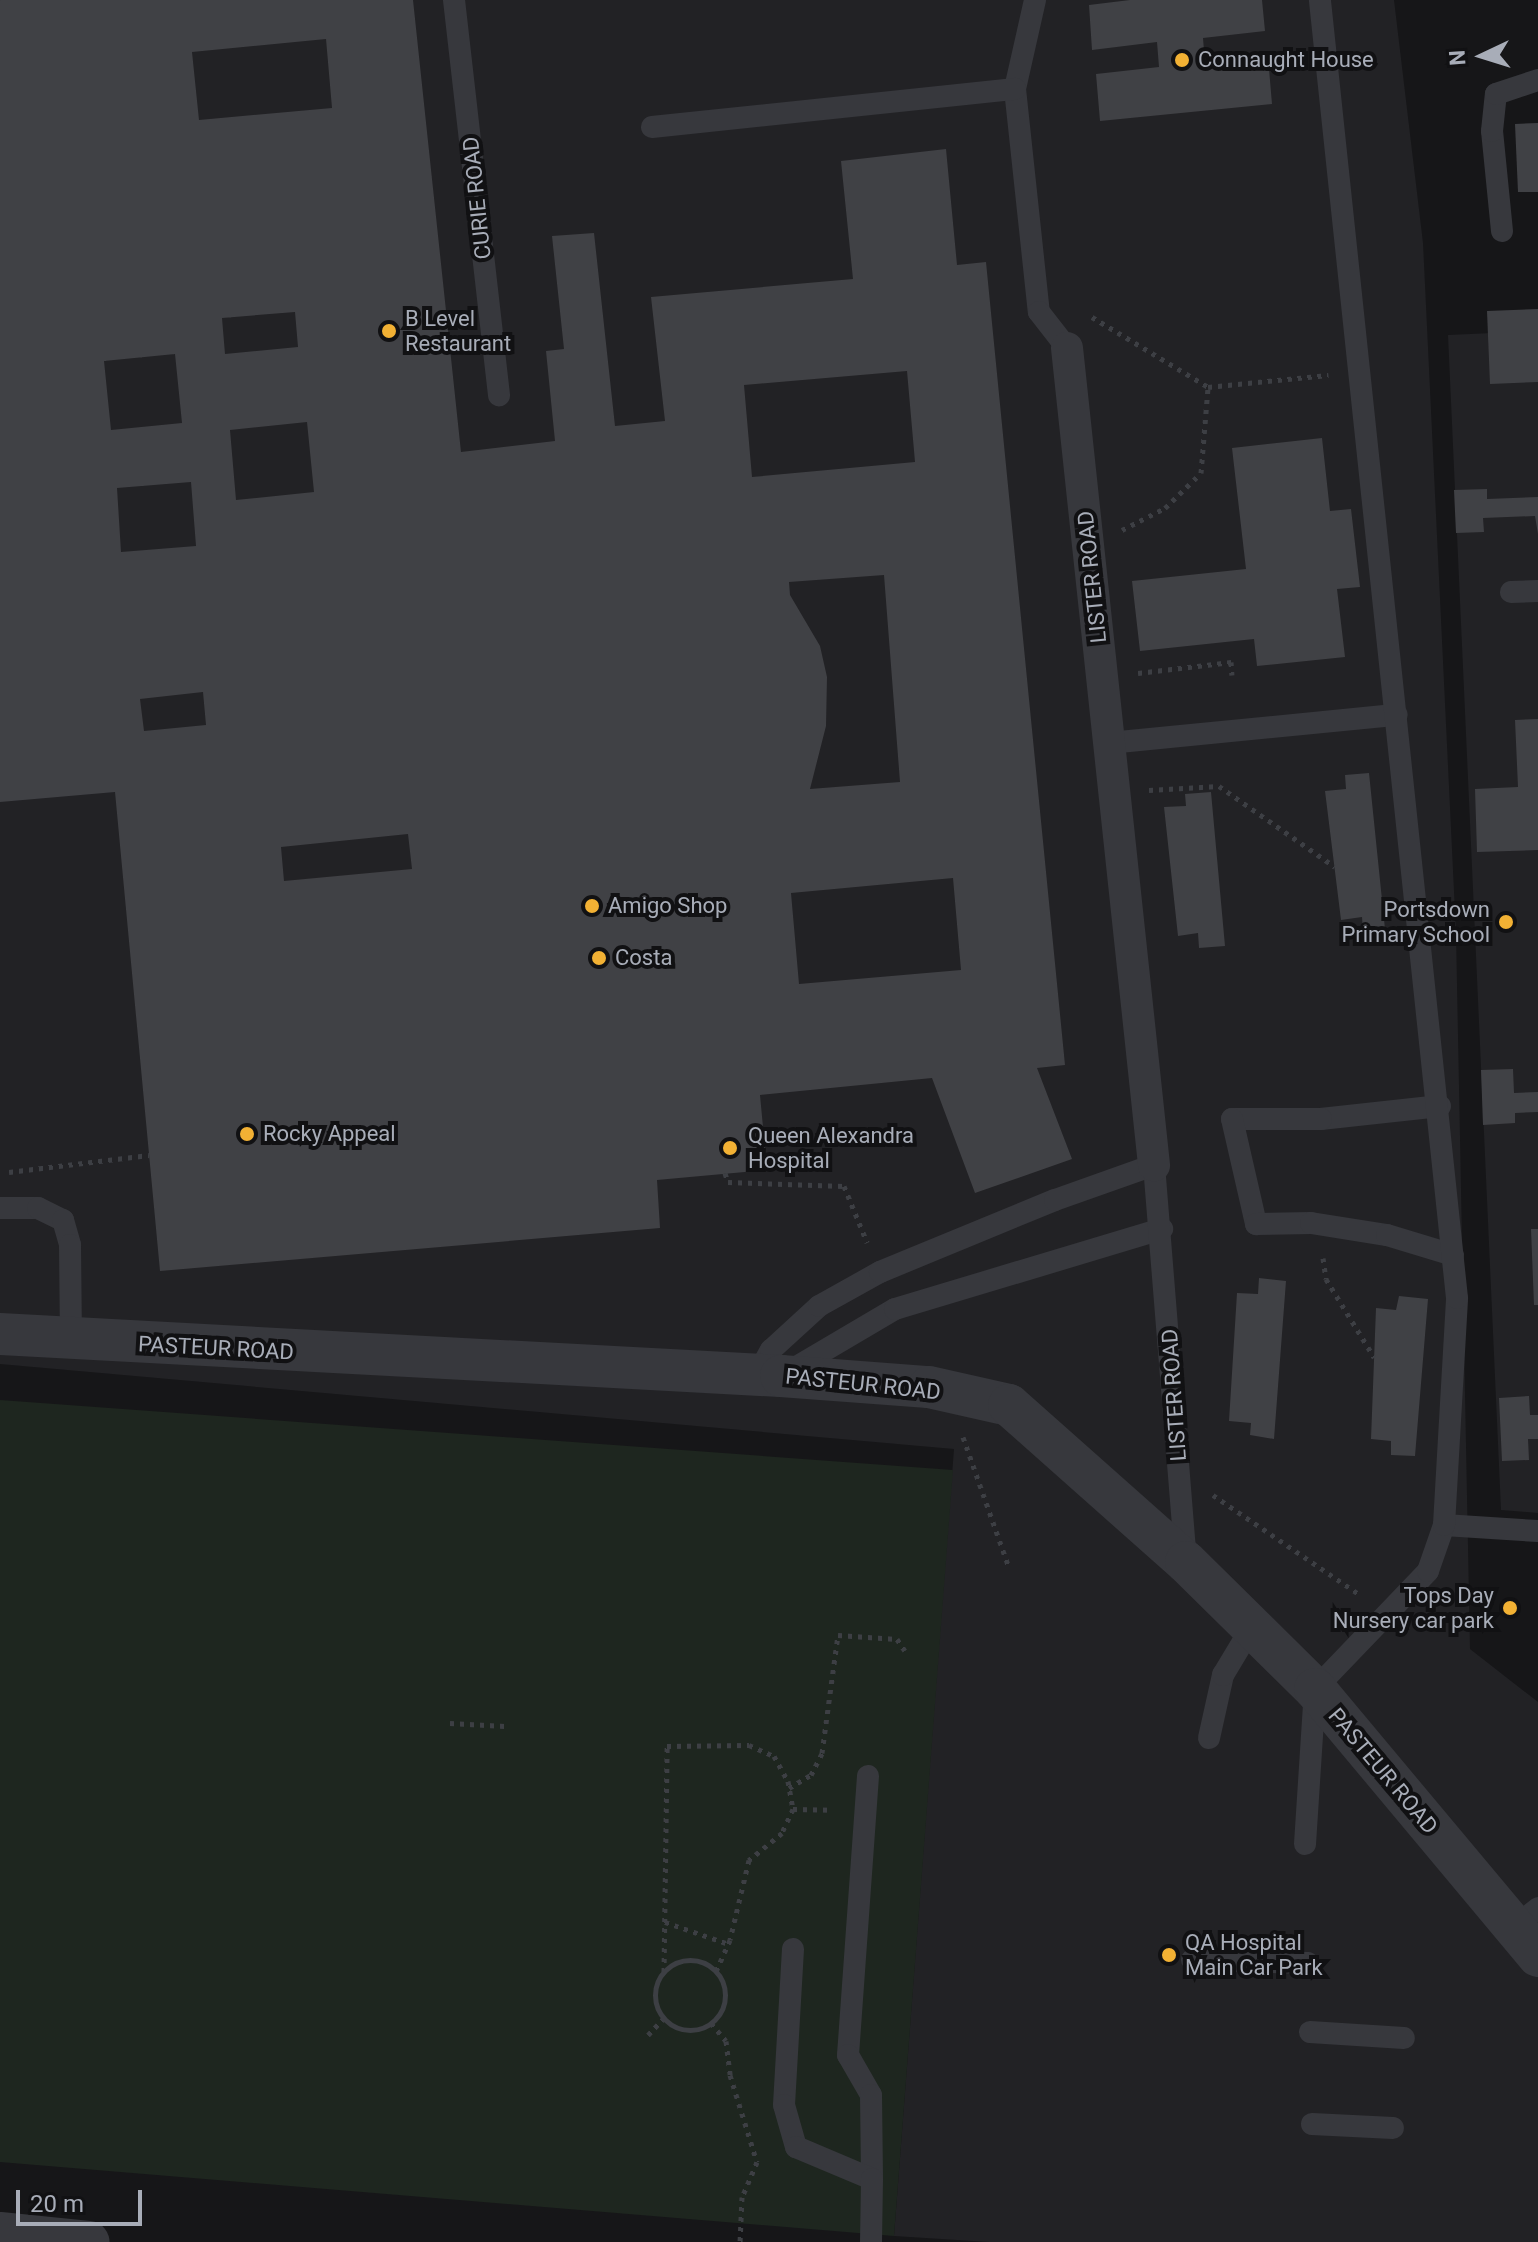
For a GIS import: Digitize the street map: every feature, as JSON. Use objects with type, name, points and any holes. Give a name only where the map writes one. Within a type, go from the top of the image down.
[{"type":"street","name":"LISTER ROAD","points":[[1067,348],[1154,1165]]},
{"type":"street","name":"PASTEUR ROAD","points":[[0,1334],[769,1375],[929,1387],[1009,1405],[1253,1625],[1315,1689],[1530,1930]]},
{"type":"street","points":[[0,2233],[73,2241]]},
{"type":"lane","name":"CURIE ROAD","points":[[454,0],[499,395]]},
{"type":"lane","name":"LISTER ROAD","points":[[1035,0],[1015,89],[1039,312],[1067,348]]},
{"type":"lane","points":[[1305,1844],[1315,1689],[1428,1571],[1444,1525],[1457,1298],[1440,1106],[1320,0]]},
{"type":"lane","points":[[1502,231],[1492,131],[1496,94],[1538,80]]},
{"type":"lane","points":[[652,127],[1015,89]]},
{"type":"lane","points":[[1511,592],[1538,591]]},
{"type":"lane","points":[[1109,743],[1397,715]]},
{"type":"lane","points":[[1440,1106],[1321,1119],[1232,1119],[1256,1224],[1311,1223],[1387,1235],[1453,1255]]},
{"type":"lane","name":"LISTER ROAD","points":[[1154,1165],[1162,1229],[1186,1562]]},
{"type":"lane","points":[[769,1375],[771,1350],[819,1306],[880,1272],[1026,1211],[1154,1165]]},
{"type":"lane","points":[[0,1208],[38,1208],[63,1220],[70,1245],[71,1339]]},
{"type":"lane","points":[[769,1375],[895,1309],[1162,1229]]},
{"type":"lane","points":[[1444,1525],[1538,1531]]},
{"type":"lane","points":[[1209,1738],[1223,1675],[1253,1625]]},
{"type":"lane","points":[[868,1776],[848,2055],[871,2095],[871,2242]]},
{"type":"lane","points":[[793,1949],[784,2105],[796,2147],[872,2179]]},
{"type":"lane","points":[[1192,1960],[1308,1963]]},
{"type":"lane","points":[[1310,2032],[1404,2038]]},
{"type":"lane","points":[[1312,2124],[1393,2128]]},
{"type":"path","points":[[1036,291],[1118,329],[1208,387],[1361,371]]},
{"type":"path","points":[[1089,547],[1165,508],[1201,473],[1208,387]]},
{"type":"path","points":[[1136,673],[1231,662],[1232,675]]},
{"type":"path","points":[[1115,792],[1219,786],[1335,867]]},
{"type":"path","points":[[0,1173],[149,1155]]},
{"type":"path","points":[[1323,1258],[1326,1279],[1374,1357]]},
{"type":"path","points":[[1180,1473],[1345,1582],[1386,1616]]},
{"type":"path","points":[[789,1788],[811,1775],[822,1753],[838,1635],[897,1639],[905,1651]]},
{"type":"path","points":[[450,1723],[505,1726]]},
{"type":"path","points":[[749,1745],[774,1756],[789,1788],[793,1809],[782,1833],[749,1860],[729,1944],[716,1971],[725,1998],[711,2023],[692,2030],[664,2018],[655,1990],[664,1972],[667,1746],[749,1745]]},
{"type":"path","points":[[793,1809],[847,1811]]},
{"type":"path","points":[[665,1922],[729,1944]]},
{"type":"path","points":[[664,1972],[690,1960],[716,1971]]},
{"type":"path","points":[[648,2035],[664,2018]]},
{"type":"path","points":[[711,2023],[726,2041],[730,2075],[757,2162],[742,2197],[740,2242]]},
{"type":"shaded area","name":"Queen Alexandra Hospital","points":[[0,0],[1394,0],[1423,243],[1456,933],[1470,1649],[1538,1702],[1538,2242],[989,2242],[894,2236],[954,1449],[0,1364]]},
{"type":"shaded area","name":"Portsdown Primary School","points":[[1538,331],[1538,1513],[1501,1510],[1448,335]]},
{"type":"shaded area","points":[[0,1400],[953,1470],[894,2236],[0,2162]]},
{"type":"building","points":[[0,0],[413,0],[461,452],[555,441],[546,351],[564,349],[552,236],[594,233],[615,426],[665,421],[651,297],[853,279],[841,161],[946,149],[957,265],[986,262],[1065,1065],[1037,1068],[1072,1159],[975,1193],[932,1078],[760,1095],[767,1170],[657,1180],[660,1228],[160,1271],[115,792],[0,802]],"holes":[[[326,39],[332,108],[199,120],[192,52]],[[295,312],[298,347],[225,354],[222,318]],[[175,354],[182,423],[111,430],[104,361]],[[907,371],[915,462],[752,477],[744,385]],[[307,422],[314,492],[236,500],[230,430]],[[191,482],[196,546],[121,552],[117,488]],[[884,575],[900,782],[810,789],[826,726],[827,677],[820,646],[790,595],[789,582]],[[203,692],[206,725],[144,731],[140,699]],[[408,834],[412,869],[284,881],[281,847]],[[953,878],[961,970],[799,984],[791,893]]]},
{"type":"building","name":"Connaught House","points":[[1130,0],[1262,0],[1265,31],[1203,38],[1205,63],[1268,57],[1272,104],[1100,121],[1096,74],[1159,67],[1157,42],[1092,50],[1089,5]]},
{"type":"building","points":[[1538,123],[1538,192],[1518,192],[1515,124]]},
{"type":"building","points":[[1538,309],[1538,382],[1490,384],[1487,311]]},
{"type":"building","points":[[1322,438],[1330,511],[1351,509],[1360,587],[1337,589],[1345,657],[1257,666],[1254,639],[1140,651],[1132,581],[1246,569],[1232,448]]},
{"type":"building","points":[[1487,489],[1487,499],[1538,497],[1538,534],[1535,516],[1483,518],[1484,532],[1456,533],[1454,490]]},
{"type":"building","points":[[1538,719],[1538,850],[1477,852],[1475,789],[1518,787],[1515,720]]},
{"type":"building","points":[[1369,773],[1385,929],[1363,932],[1362,917],[1341,920],[1325,791],[1346,789],[1345,775]]},
{"type":"building","points":[[1211,792],[1225,946],[1199,948],[1198,933],[1178,936],[1164,807],[1186,806],[1185,794]]},
{"type":"building","points":[[1513,1069],[1514,1093],[1538,1092],[1538,1112],[1515,1113],[1515,1123],[1483,1125],[1481,1070]]},
{"type":"building","points":[[1531,1229],[1538,1229],[1538,1305],[1534,1305]]},
{"type":"building","points":[[1259,1278],[1286,1281],[1274,1439],[1250,1435],[1251,1423],[1229,1421],[1237,1293],[1258,1294]]},
{"type":"building","points":[[1399,1296],[1428,1299],[1415,1456],[1391,1455],[1391,1441],[1371,1439],[1376,1308],[1396,1310]]},
{"type":"building","points":[[1529,1396],[1530,1415],[1538,1415],[1538,1439],[1528,1439],[1529,1460],[1502,1461],[1499,1398]]},
{"type":"place","name":"Connaught House","points":[[1182,60]]},
{"type":"place","name":"B Level Restaurant","points":[[389,331]]},
{"type":"place","name":"Amigo Shop","points":[[592,906]]},
{"type":"place","name":"Portsdown Primary School","points":[[1506,922]]},
{"type":"place","name":"Costa","points":[[599,958]]},
{"type":"place","name":"Rocky Appeal","points":[[247,1134]]},
{"type":"place","name":"Queen Alexandra Hospital","points":[[730,1148]]},
{"type":"place","name":"Tops Day Nursery car park","points":[[1510,1608]]},
{"type":"place","name":"QA Hospital Main Car Park","points":[[1169,1955]]}]
